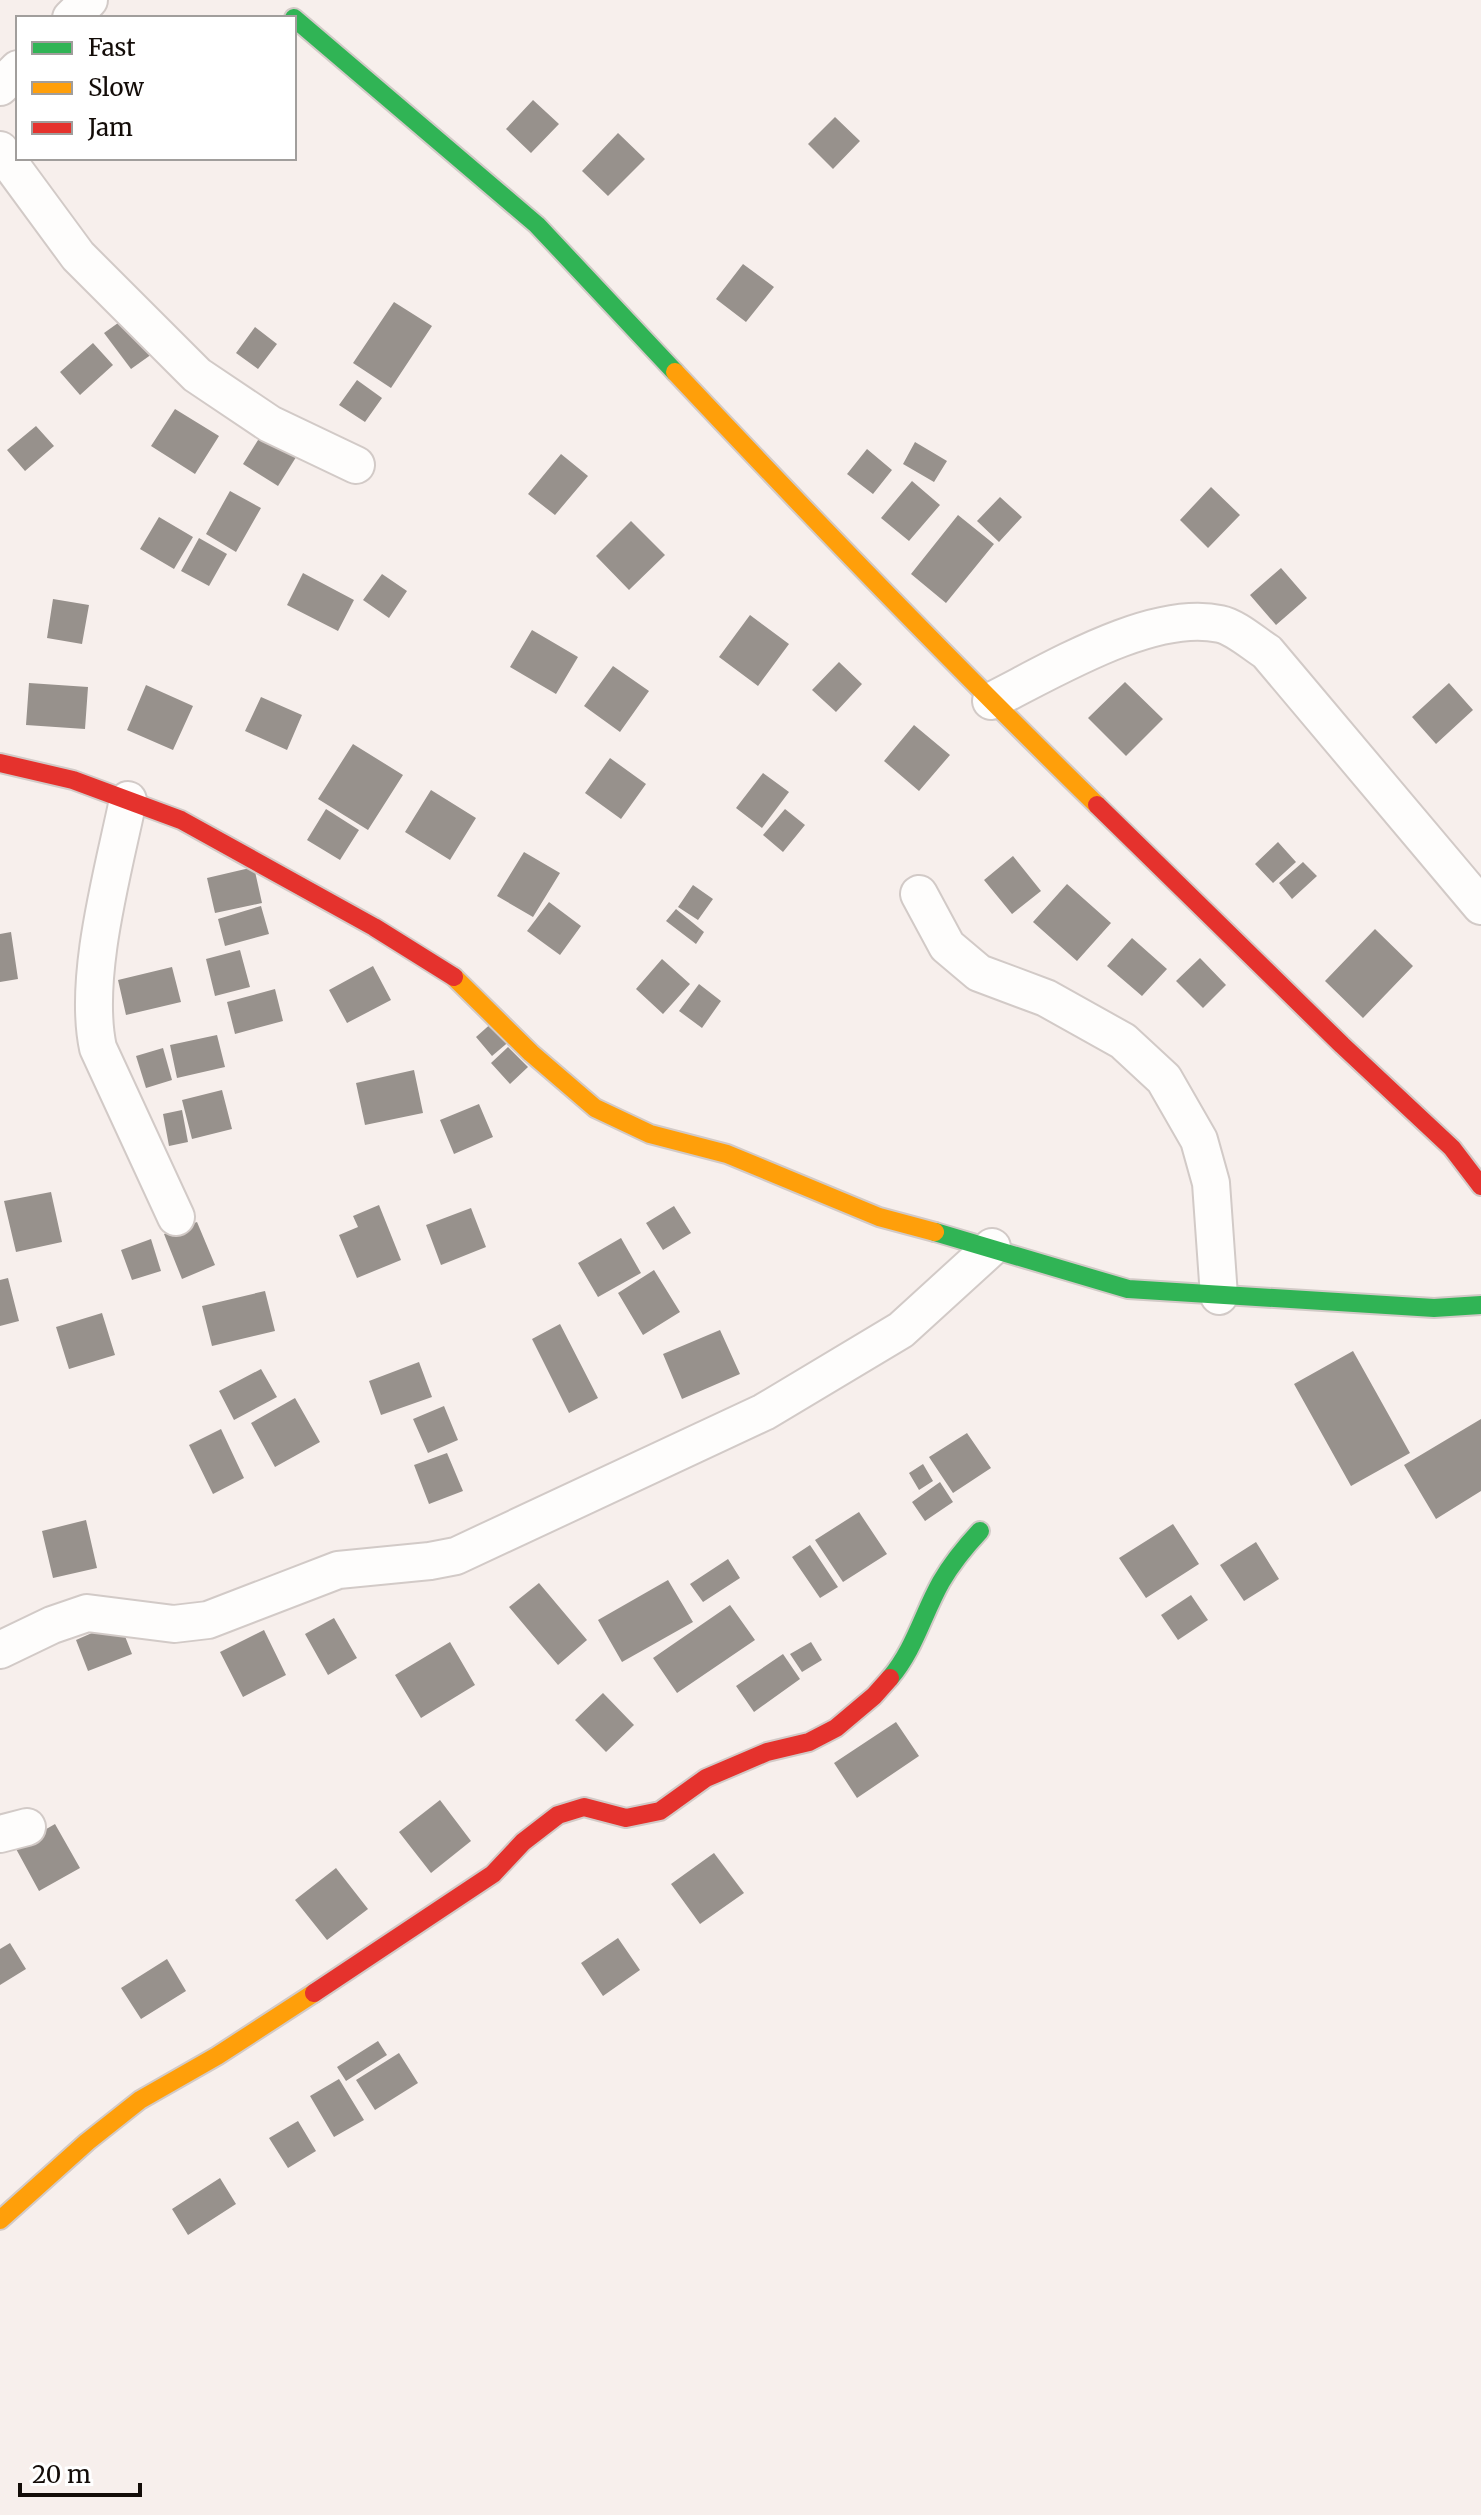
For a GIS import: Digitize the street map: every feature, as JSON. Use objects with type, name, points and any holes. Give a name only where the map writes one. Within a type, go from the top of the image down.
[{"type":"street","points":[[73,16],[89,0]]},
{"type":"street","points":[[273,0],[292,16]]},
{"type":"street","points":[[296,20],[537,225],[791,496],[991,701],[1452,1148],[1481,1186]]},
{"type":"street","points":[[0,87],[16,71]]},
{"type":"street","points":[[0,150],[78,256],[197,375],[270,424],[356,465]]},
{"type":"street","points":[[991,701],[1116,640],[1182,622],[1222,624],[1267,652],[1481,906]]},
{"type":"street","points":[[0,763],[73,780],[181,820],[374,927],[447,971],[531,1053],[595,1108],[650,1134],[727,1154],[879,1217],[992,1247],[1128,1289],[1434,1308],[1481,1305]]},
{"type":"street","points":[[128,800],[100,936],[92,1023],[98,1048],[176,1217]]},
{"type":"street","points":[[919,894],[947,946],[979,973],[1046,998],[1123,1041],[1164,1079],[1199,1140],[1211,1183],[1219,1296]]},
{"type":"street","points":[[0,1650],[52,1625],[87,1613],[174,1624],[208,1620],[338,1570],[456,1556],[764,1412],[901,1330],[992,1247]]},
{"type":"street","points":[[0,2220],[87,2142],[140,2100],[217,2056],[468,1892],[493,1874],[523,1842],[558,1815],[584,1807],[626,1818],[660,1811],[706,1778],[767,1752],[809,1742],[836,1728],[874,1696],[902,1664],[940,1584],[956,1558],[980,1531]]},
{"type":"building","points":[[533,100],[559,124],[531,153],[506,129]]},
{"type":"building","points":[[835,117],[860,141],[833,169],[808,144]]},
{"type":"building","points":[[618,133],[645,159],[608,196],[582,171]]},
{"type":"building","points":[[743,264],[774,287],[746,322],[716,299]]},
{"type":"building","points":[[394,302],[432,326],[391,388],[353,363]]},
{"type":"building","points":[[132,313],[159,349],[131,369],[104,333]]},
{"type":"building","points":[[255,327],[277,344],[258,369],[236,353]]},
{"type":"building","points":[[93,343],[113,365],[80,395],[60,372]]},
{"type":"building","points":[[357,380],[382,398],[365,422],[339,405]]},
{"type":"building","points":[[175,409],[219,436],[195,474],[151,446]]},
{"type":"building","points":[[36,426],[54,446],[25,471],[7,450]]},
{"type":"building","points":[[263,432],[298,454],[278,486],[243,464]]},
{"type":"building","points":[[915,442],[947,461],[934,482],[903,464]]},
{"type":"building","points":[[867,449],[892,470],[873,494],[847,474]]},
{"type":"building","points":[[561,454],[588,476],[555,515],[528,494]]},
{"type":"building","points":[[912,481],[940,505],[909,541],[881,518]]},
{"type":"building","points":[[1211,487],[1240,515],[1208,548],[1180,520]]},
{"type":"building","points":[[230,491],[261,508],[236,552],[206,534]]},
{"type":"building","points":[[1000,497],[1022,517],[999,542],[977,521]]},
{"type":"building","points":[[958,515],[994,544],[946,603],[911,574]]},
{"type":"building","points":[[159,517],[193,537],[174,569],[140,549]]},
{"type":"building","points":[[631,521],[665,555],[629,590],[596,556]]},
{"type":"building","points":[[199,538],[227,554],[209,586],[181,571]]},
{"type":"building","points":[[1281,568],[1307,598],[1276,625],[1250,595]]},
{"type":"building","points":[[303,573],[354,600],[338,631],[287,605]]},
{"type":"building","points":[[382,574],[407,591],[389,618],[363,600]]},
{"type":"building","points":[[53,599],[89,605],[82,644],[47,638]]},
{"type":"building","points":[[750,615],[789,644],[758,686],[719,657]]},
{"type":"building","points":[[532,630],[578,657],[556,694],[510,667]]},
{"type":"building","points":[[839,662],[862,684],[836,712],[812,690]]},
{"type":"building","points":[[613,666],[649,691],[620,732],[584,706]]},
{"type":"building","points":[[1125,682],[1163,719],[1126,756],[1088,718]]},
{"type":"building","points":[[29,683],[88,687],[85,729],[26,725]]},
{"type":"building","points":[[1449,683],[1473,710],[1436,744],[1412,717]]},
{"type":"building","points":[[146,685],[193,706],[173,750],[127,730]]},
{"type":"building","points":[[261,697],[302,715],[287,750],[245,731]]},
{"type":"building","points":[[914,725],[950,755],[919,791],[884,761]]},
{"type":"building","points":[[353,744],[403,775],[368,830],[318,799]]},
{"type":"building","points":[[610,758],[646,784],[621,819],[585,793]]},
{"type":"building","points":[[763,773],[789,792],[762,828],[736,808]]},
{"type":"building","points":[[431,790],[476,818],[450,860],[405,832]]},
{"type":"building","points":[[326,809],[359,830],[340,860],[307,840]]},
{"type":"building","points":[[785,809],[805,825],[783,852],[763,835]]},
{"type":"building","points":[[1278,842],[1296,862],[1273,883],[1255,864]]},
{"type":"building","points":[[524,852],[560,873],[533,917],[497,896]]},
{"type":"building","points":[[1013,856],[1041,891],[1012,914],[984,880]]},
{"type":"building","points":[[1303,862],[1317,876],[1292,899],[1279,883]]},
{"type":"building","points":[[254,867],[262,903],[215,913],[207,878]]},
{"type":"building","points":[[1067,884],[1111,923],[1077,961],[1033,922]]},
{"type":"building","points":[[693,885],[713,899],[698,920],[678,907]]},
{"type":"building","points":[[549,902],[581,926],[560,955],[527,931]]},
{"type":"building","points":[[261,906],[269,934],[225,946],[218,919]]},
{"type":"building","points":[[676,909],[704,932],[696,944],[666,921]]},
{"type":"building","points":[[1375,929],[1413,966],[1363,1018],[1325,981]]},
{"type":"building","points":[[11,932],[18,979],[0,982],[0,934]]},
{"type":"building","points":[[1132,938],[1167,969],[1142,996],[1107,966]]},
{"type":"building","points":[[240,950],[250,987],[215,996],[206,959]]},
{"type":"building","points":[[1200,958],[1226,985],[1203,1008],[1176,981]]},
{"type":"building","points":[[662,959],[690,984],[663,1014],[636,989]]},
{"type":"building","points":[[373,966],[391,1000],[347,1023],[329,990]]},
{"type":"building","points":[[172,967],[181,1002],[126,1015],[118,980]]},
{"type":"building","points":[[699,984],[721,1001],[702,1028],[679,1011]]},
{"type":"building","points":[[275,989],[283,1021],[235,1034],[227,1002]]},
{"type":"building","points":[[494,1021],[511,1040],[492,1056],[476,1037]]},
{"type":"building","points":[[217,1035],[225,1067],[177,1078],[170,1045]]},
{"type":"building","points":[[508,1047],[528,1067],[510,1084],[491,1063]]},
{"type":"building","points":[[163,1048],[172,1080],[146,1088],[136,1056]]},
{"type":"building","points":[[414,1070],[423,1113],[365,1125],[356,1083]]},
{"type":"building","points":[[222,1090],[232,1129],[192,1139],[182,1100]]},
{"type":"building","points":[[479,1104],[493,1137],[454,1154],[440,1120]]},
{"type":"building","points":[[182,1110],[188,1142],[169,1146],[163,1114]]},
{"type":"building","points":[[51,1192],[62,1242],[16,1252],[4,1201]]},
{"type":"building","points":[[379,1205],[401,1260],[357,1278],[339,1235],[358,1227],[353,1216]]},
{"type":"building","points":[[674,1206],[691,1233],[663,1250],[646,1223]]},
{"type":"building","points":[[471,1208],[486,1247],[441,1265],[426,1225]]},
{"type":"building","points":[[197,1222],[215,1265],[182,1279],[164,1234]]},
{"type":"building","points":[[621,1238],[641,1273],[598,1297],[578,1263]]},
{"type":"building","points":[[151,1239],[161,1271],[132,1280],[121,1250]]},
{"type":"building","points":[[654,1270],[680,1312],[643,1335],[618,1293]]},
{"type":"building","points":[[8,1278],[19,1321],[0,1326],[0,1280]]},
{"type":"building","points":[[265,1291],[275,1331],[212,1346],[202,1306]]},
{"type":"building","points":[[102,1313],[115,1355],[69,1369],[56,1327]]},
{"type":"building","points":[[560,1324],[598,1398],[569,1413],[532,1339]]},
{"type":"building","points":[[720,1330],[740,1374],[682,1399],[663,1354]]},
{"type":"building","points":[[1353,1351],[1410,1453],[1351,1486],[1294,1384]]},
{"type":"building","points":[[419,1362],[432,1397],[381,1415],[369,1381]]},
{"type":"building","points":[[261,1369],[277,1397],[234,1420],[219,1391]]},
{"type":"building","points":[[295,1398],[320,1442],[275,1467],[251,1423]]},
{"type":"building","points":[[444,1406],[458,1440],[428,1453],[413,1419]]},
{"type":"building","points":[[1481,1419],[1481,1491],[1436,1519],[1404,1465]]},
{"type":"building","points":[[221,1429],[244,1478],[213,1494],[189,1445]]},
{"type":"building","points":[[967,1433],[991,1468],[953,1493],[929,1457]]},
{"type":"building","points":[[447,1453],[463,1491],[429,1504],[414,1465]]},
{"type":"building","points":[[923,1464],[933,1481],[919,1490],[909,1473]]},
{"type":"building","points":[[940,1482],[953,1502],[925,1521],[912,1502]]},
{"type":"building","points":[[859,1512],[887,1554],[843,1582],[815,1540]]},
{"type":"building","points":[[86,1520],[97,1568],[53,1578],[42,1531]]},
{"type":"building","points":[[1173,1524],[1199,1564],[1146,1598],[1119,1558]]},
{"type":"building","points":[[1256,1542],[1279,1579],[1244,1601],[1220,1565]]},
{"type":"building","points":[[810,1545],[838,1587],[820,1598],[792,1557]]},
{"type":"building","points":[[728,1559],[740,1578],[703,1602],[690,1584]]},
{"type":"building","points":[[668,1580],[693,1622],[622,1662],[598,1620]]},
{"type":"building","points":[[539,1583],[587,1640],[558,1665],[509,1607]]},
{"type":"building","points":[[1191,1595],[1208,1620],[1178,1640],[1161,1615]]},
{"type":"building","points":[[730,1605],[755,1640],[677,1693],[653,1658]]},
{"type":"building","points":[[334,1618],[357,1658],[328,1675],[305,1634]]},
{"type":"building","points":[[119,1621],[132,1654],[88,1671],[76,1640]]},
{"type":"building","points":[[264,1630],[286,1675],[243,1697],[220,1652]]},
{"type":"building","points":[[450,1642],[475,1685],[421,1718],[395,1675]]},
{"type":"building","points":[[811,1642],[822,1660],[802,1672],[790,1654]]},
{"type":"building","points":[[783,1654],[800,1679],[754,1712],[736,1686]]},
{"type":"building","points":[[603,1693],[634,1725],[606,1752],[575,1720]]},
{"type":"building","points":[[896,1722],[919,1756],[857,1798],[834,1763]]},
{"type":"building","points":[[440,1800],[471,1841],[431,1873],[399,1832]]},
{"type":"building","points":[[55,1824],[80,1868],[39,1891],[15,1847]]},
{"type":"building","points":[[714,1853],[744,1893],[700,1924],[671,1884]]},
{"type":"building","points":[[336,1868],[368,1909],[327,1940],[295,1900]]},
{"type":"building","points":[[618,1938],[640,1970],[603,1996],[581,1963]]},
{"type":"building","points":[[10,1943],[26,1969],[0,1985],[0,1949]]},
{"type":"building","points":[[167,1959],[186,1991],[141,2019],[121,1988]]},
{"type":"building","points":[[378,2041],[387,2055],[346,2081],[337,2067]]},
{"type":"building","points":[[399,2053],[418,2083],[375,2110],[356,2080]]},
{"type":"building","points":[[339,2079],[364,2120],[334,2137],[310,2096]]},
{"type":"building","points":[[298,2121],[316,2151],[288,2168],[269,2138]]},
{"type":"building","points":[[220,2178],[236,2204],[188,2235],[172,2209]]},
{"type":"traffic: fast","points":[[296,20],[537,225],[675,372]]},
{"type":"traffic: fast","points":[[935,1232],[1128,1289],[1434,1308],[1481,1305]]},
{"type":"traffic: fast","points":[[890,1678],[906,1656],[945,1575],[980,1531]]},
{"type":"traffic: slow","points":[[675,372],[884,591],[1097,805]]},
{"type":"traffic: slow","points":[[454,977],[531,1053],[595,1108],[650,1134],[727,1154],[879,1217],[935,1232]]},
{"type":"traffic: slow","points":[[0,2220],[87,2142],[140,2100],[217,2056],[314,1993]]},
{"type":"traffic: jam","points":[[0,763],[73,780],[181,820],[374,927],[454,977]]},
{"type":"traffic: jam","points":[[1097,805],[1452,1148],[1481,1186]]},
{"type":"traffic: jam","points":[[314,1993],[493,1874],[523,1842],[558,1815],[584,1807],[626,1818],[660,1811],[706,1778],[767,1752],[809,1742],[836,1728],[890,1678]]}]
